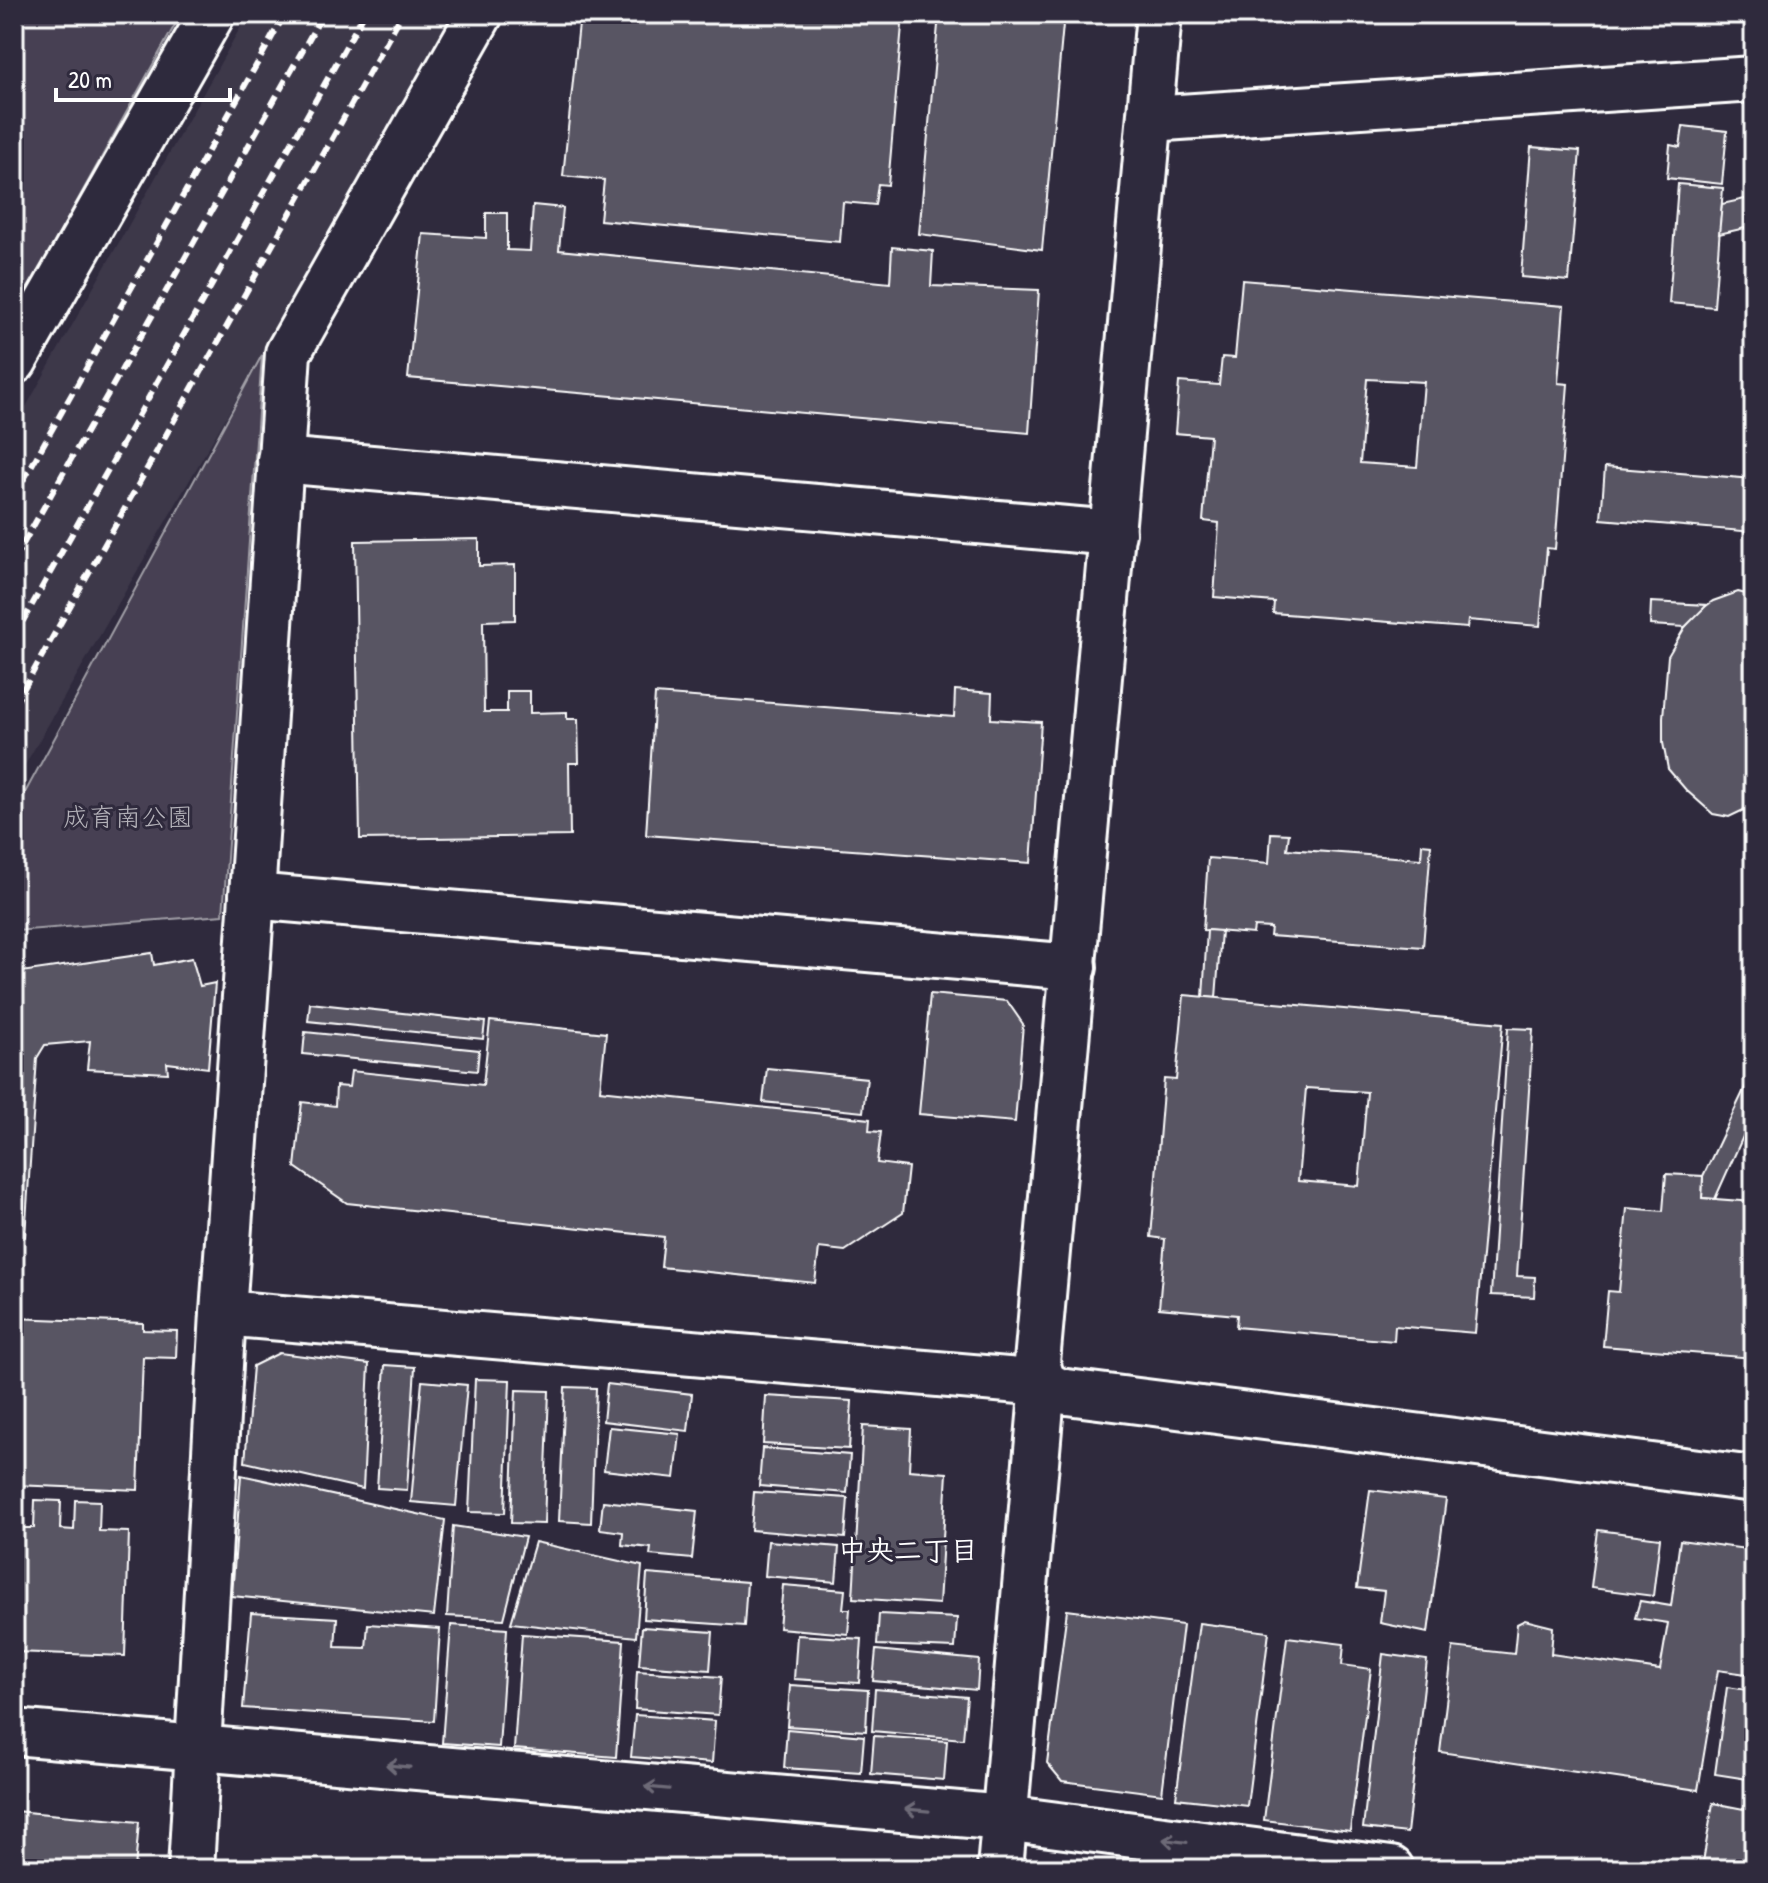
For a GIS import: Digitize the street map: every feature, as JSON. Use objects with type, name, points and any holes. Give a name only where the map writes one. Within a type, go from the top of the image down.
[{"type":"street","points":[[14,361],[212,14]]},
{"type":"street","points":[[191,1869],[223,1313],[288,353],[480,14]]},
{"type":"street","points":[[1000,1869],[1043,1383],[1037,1362],[1159,14]]},
{"type":"street","points":[[1150,119],[1754,79]]},
{"type":"street","points":[[280,460],[1113,533]]},
{"type":"street","points":[[252,896],[1074,967]]},
{"type":"street","points":[[223,1313],[1043,1383],[1059,1391],[1754,1479]]},
{"type":"street","points":[[14,1732],[1005,1818],[1391,1869]]},
{"type":"shaded area","points":[[248,14],[453,14],[262,355],[14,784],[14,428]]},
{"type":"green space","points":[[14,14],[181,14],[14,315]]},
{"type":"green space","name":"成育南公園","points":[[262,355],[223,915],[14,931],[14,813]]},
{"type":"building","points":[[580,14],[903,14],[888,185],[878,184],[875,205],[843,202],[840,242],[600,220],[604,180],[563,176]]},
{"type":"building","points":[[939,14],[1064,14],[1042,250],[919,234]]},
{"type":"building","points":[[1683,126],[1727,131],[1722,184],[1667,178],[1670,145],[1680,147]]},
{"type":"building","points":[[1531,147],[1580,151],[1569,281],[1521,277]]},
{"type":"building","points":[[1678,184],[1723,188],[1714,307],[1669,303]]},
{"type":"building","points":[[1754,197],[1754,226],[1719,234],[1722,204]]},
{"type":"building","points":[[533,205],[563,208],[559,250],[890,283],[892,247],[933,251],[931,286],[1039,290],[1029,433],[408,378],[423,234],[486,238],[486,213],[507,213],[507,250],[530,251]]},
{"type":"building","points":[[1242,280],[1564,306],[1558,383],[1568,384],[1555,549],[1547,548],[1540,626],[1468,620],[1467,628],[1273,613],[1274,602],[1214,597],[1219,523],[1203,521],[1210,436],[1175,433],[1179,382],[1219,385],[1222,357],[1235,358]],"holes":[[[1367,379],[1424,382],[1417,467],[1360,463]]]},
{"type":"building","points":[[1605,467],[1754,479],[1754,532],[1601,519]]},
{"type":"building","points":[[479,539],[479,566],[515,565],[515,620],[483,621],[484,712],[507,712],[507,691],[530,691],[530,713],[567,712],[567,719],[578,719],[579,763],[569,763],[570,836],[360,839],[355,541]]},
{"type":"building","points":[[1738,592],[1754,596],[1754,805],[1729,817],[1713,814],[1668,769],[1663,743],[1663,717],[1668,656],[1685,627],[1713,601]]},
{"type":"building","points":[[1651,602],[1707,605],[1685,627],[1650,625]]},
{"type":"building","points":[[955,690],[992,693],[991,719],[1041,722],[1031,863],[646,835],[655,694],[954,717]]},
{"type":"building","points":[[1271,833],[1289,834],[1287,849],[1421,859],[1422,844],[1431,845],[1423,947],[1270,936],[1271,928],[1254,927],[1253,934],[1203,930],[1208,858],[1269,863]]},
{"type":"building","points":[[1207,930],[1221,931],[1216,998],[1203,997]]},
{"type":"building","points":[[152,953],[154,965],[192,958],[200,986],[215,983],[208,1068],[167,1063],[168,1073],[87,1069],[90,1041],[45,1045],[37,1058],[25,1237],[14,1236],[14,973]]},
{"type":"building","points":[[930,994],[1007,1001],[1023,1024],[1015,1122],[919,1114]]},
{"type":"building","points":[[1184,995],[1503,1023],[1475,1333],[1395,1326],[1394,1341],[1236,1327],[1237,1315],[1159,1308],[1165,1239],[1151,1237],[1164,1079],[1176,1080]],"holes":[[[1306,1088],[1367,1092],[1359,1186],[1298,1181]]]},
{"type":"building","points":[[310,1003],[485,1022],[483,1039],[308,1021]]},
{"type":"building","points":[[490,1021],[606,1033],[600,1090],[870,1119],[869,1131],[881,1132],[877,1163],[908,1167],[903,1213],[845,1251],[819,1248],[815,1283],[661,1267],[664,1237],[347,1203],[295,1167],[302,1102],[335,1106],[336,1086],[349,1087],[351,1071],[483,1085]]},
{"type":"building","points":[[1508,1028],[1533,1029],[1517,1276],[1535,1277],[1534,1297],[1491,1295]]},
{"type":"building","points":[[305,1032],[479,1050],[477,1071],[303,1054]]},
{"type":"building","points":[[767,1068],[867,1078],[863,1112],[763,1102]]},
{"type":"building","points":[[1754,1069],[1754,1112],[1715,1199],[1702,1198],[1703,1176]]},
{"type":"building","points":[[1666,1174],[1703,1176],[1702,1198],[1754,1202],[1754,1358],[1603,1346],[1608,1291],[1619,1292],[1627,1208],[1663,1211]]},
{"type":"building","points":[[14,1318],[143,1323],[143,1330],[177,1331],[176,1358],[143,1357],[138,1490],[14,1485]]},
{"type":"building","points":[[279,1353],[369,1364],[363,1489],[245,1462],[253,1366]]},
{"type":"building","points":[[385,1365],[415,1367],[407,1490],[377,1488]]},
{"type":"building","points":[[475,1379],[510,1380],[505,1513],[469,1512]]},
{"type":"building","points":[[422,1381],[467,1385],[456,1506],[411,1502]]},
{"type":"building","points":[[607,1384],[692,1394],[688,1431],[603,1421]]},
{"type":"building","points":[[565,1387],[596,1388],[591,1523],[559,1521]]},
{"type":"building","points":[[516,1390],[549,1391],[544,1524],[511,1523]]},
{"type":"building","points":[[766,1396],[852,1401],[849,1449],[763,1444]]},
{"type":"building","points":[[863,1426],[911,1429],[909,1470],[947,1473],[939,1604],[853,1598]]},
{"type":"building","points":[[609,1427],[680,1434],[675,1478],[604,1470]]},
{"type":"building","points":[[762,1448],[850,1455],[847,1493],[759,1486]]},
{"type":"building","points":[[241,1475],[445,1520],[434,1616],[232,1596]]},
{"type":"building","points":[[1370,1490],[1446,1499],[1428,1633],[1380,1623],[1384,1591],[1357,1588]]},
{"type":"building","points":[[754,1492],[848,1498],[845,1538],[751,1530]]},
{"type":"building","points":[[35,1500],[61,1501],[60,1529],[74,1530],[75,1500],[100,1501],[99,1531],[129,1532],[125,1656],[14,1652],[14,1528],[34,1528]]},
{"type":"building","points":[[603,1501],[697,1511],[692,1559],[650,1555],[651,1548],[622,1545],[623,1532],[600,1529]]},
{"type":"building","points":[[453,1526],[525,1537],[504,1619],[447,1616]]},
{"type":"building","points":[[1598,1530],[1660,1538],[1653,1596],[1591,1588]]},
{"type":"building","points":[[1680,1540],[1754,1550],[1754,1675],[1718,1670],[1698,1790],[1440,1752],[1453,1647],[1514,1654],[1517,1624],[1525,1620],[1553,1627],[1551,1654],[1660,1670],[1668,1623],[1635,1618],[1640,1601],[1671,1606]]},
{"type":"building","points":[[768,1541],[839,1547],[836,1582],[765,1576]]},
{"type":"building","points":[[535,1542],[642,1566],[636,1637],[511,1623]]},
{"type":"building","points":[[647,1574],[747,1582],[744,1626],[644,1619]]},
{"type":"building","points":[[783,1585],[845,1590],[843,1609],[850,1609],[848,1634],[779,1628]]},
{"type":"building","points":[[1067,1610],[1183,1625],[1162,1794],[1062,1781],[1047,1763]]},
{"type":"building","points":[[251,1613],[337,1618],[335,1647],[366,1648],[368,1624],[440,1629],[434,1721],[243,1708]]},
{"type":"building","points":[[879,1614],[957,1618],[955,1648],[877,1645]]},
{"type":"building","points":[[1199,1623],[1269,1632],[1247,1806],[1176,1798]]},
{"type":"building","points":[[451,1625],[507,1629],[499,1747],[442,1743]]},
{"type":"building","points":[[642,1627],[713,1632],[710,1670],[639,1665]]},
{"type":"building","points":[[522,1634],[624,1641],[616,1757],[514,1749]]},
{"type":"building","points":[[797,1635],[862,1639],[859,1683],[794,1679]]},
{"type":"building","points":[[1287,1637],[1344,1644],[1342,1665],[1371,1669],[1350,1831],[1264,1820]]},
{"type":"building","points":[[876,1650],[979,1660],[977,1690],[873,1681]]},
{"type":"building","points":[[1383,1654],[1427,1660],[1407,1833],[1363,1828]]},
{"type":"building","points":[[637,1671],[721,1677],[718,1715],[635,1709]]},
{"type":"building","points":[[790,1685],[868,1690],[866,1731],[787,1726]]},
{"type":"building","points":[[1727,1687],[1754,1691],[1754,1780],[1715,1774]]},
{"type":"building","points":[[875,1689],[967,1697],[963,1739],[872,1731]]},
{"type":"building","points":[[635,1715],[715,1721],[712,1763],[631,1757]]},
{"type":"building","points":[[787,1729],[864,1736],[861,1773],[784,1768]]},
{"type":"building","points":[[874,1736],[947,1741],[944,1780],[871,1774]]},
{"type":"building","points":[[1713,1803],[1754,1811],[1754,1869],[1703,1862]]},
{"type":"building","points":[[14,1811],[139,1822],[135,1869],[14,1869]]},
{"type":"railway","points":[[14,497],[285,14]]},
{"type":"railway","points":[[14,560],[323,14]]},
{"type":"railway","points":[[14,637],[364,14]]},
{"type":"railway","points":[[14,706],[402,14]]},
{"type":"district","name":"中央二丁目","points":[[908,1550]]}]
